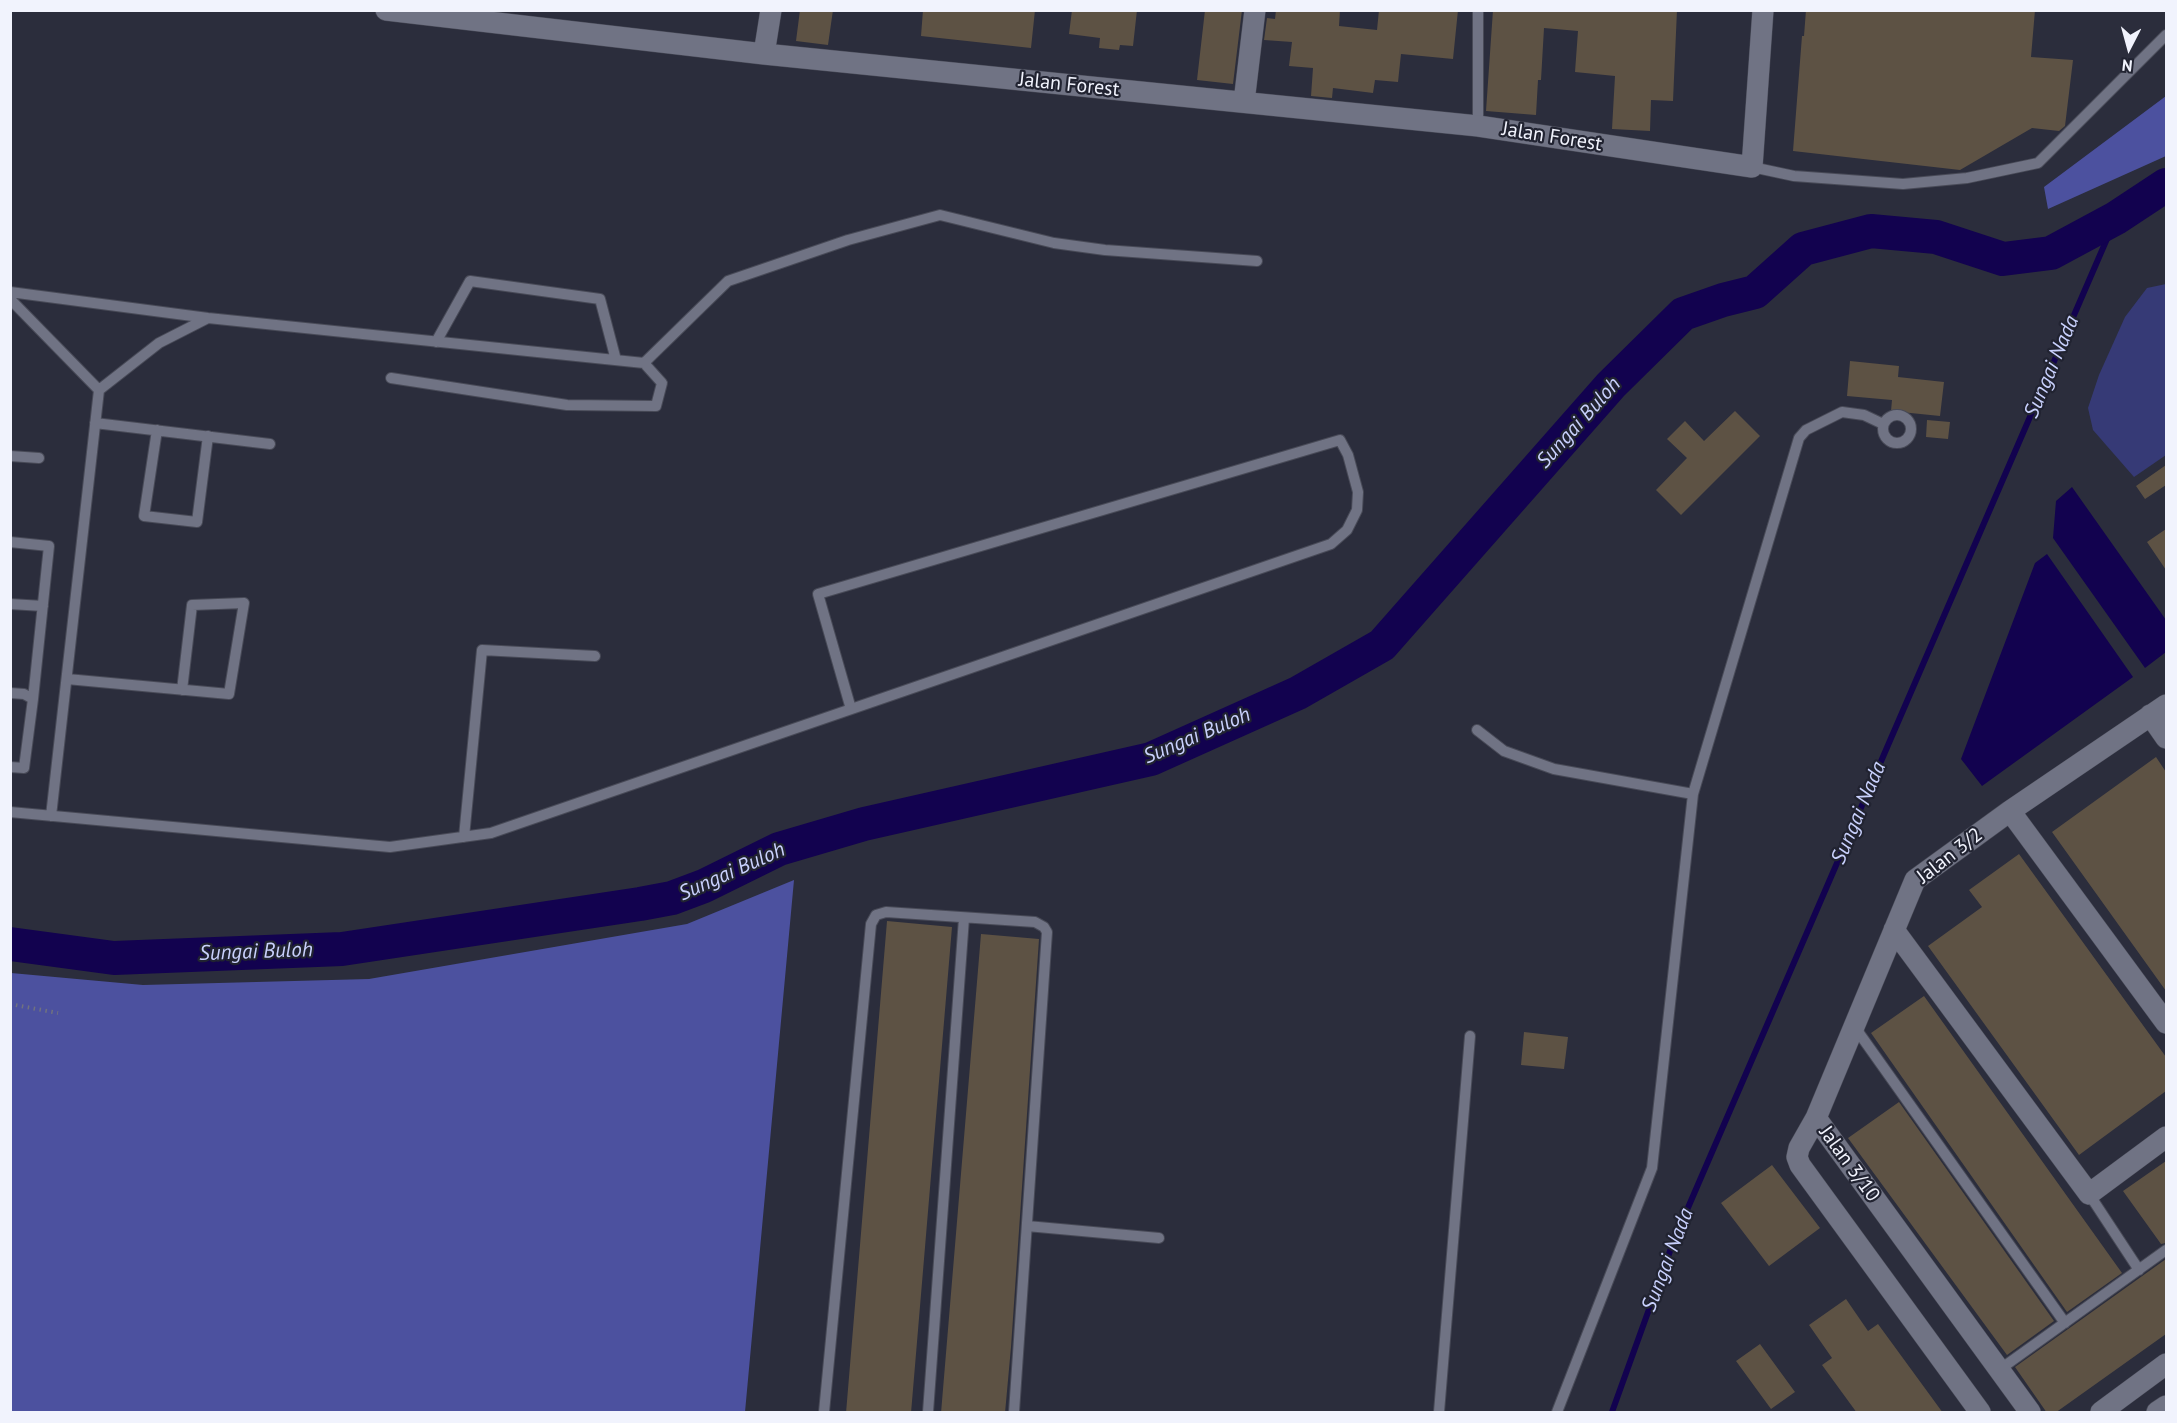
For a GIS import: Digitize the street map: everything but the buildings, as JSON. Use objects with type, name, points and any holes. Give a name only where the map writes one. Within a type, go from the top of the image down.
[{"type":"street","name":"Jalan Forest","points":[[386,10],[764,54],[1478,126],[1752,167]]},
{"type":"street","points":[[764,54],[771,10]]},
{"type":"street","points":[[1244,102],[1256,10]]},
{"type":"street","points":[[1752,167],[1763,10]]},
{"type":"street","points":[[2158,710],[2166,738]]},
{"type":"street","name":"Jalan 3/2","points":[[1816,1118],[1915,880],[2010,811],[2158,710]]},
{"type":"street","points":[[2010,811],[2166,1023]]},
{"type":"street","points":[[1894,930],[2089,1194],[2166,1137]]},
{"type":"street","name":"Jalan 3/10","points":[[1980,1413],[1800,1165],[1797,1157],[1799,1148],[1816,1118],[2030,1413]]},
{"type":"street","points":[[2101,1413],[2166,1364]]},
{"type":"street","points":[[2157,1413],[2166,1406]]},
{"type":"lane","points":[[1478,10],[1478,126]]},
{"type":"lane","points":[[1752,167],[1794,176],[1903,184],[1967,178],[2038,163],[2166,34]]},
{"type":"lane","points":[[644,363],[728,281],[848,240],[940,215],[1064,245],[1257,261]]},
{"type":"lane","points":[[436,342],[470,281],[600,299],[616,360]]},
{"type":"lane","points":[[10,292],[208,318],[644,363],[662,384],[656,406],[567,405],[391,378]]},
{"type":"lane","points":[[10,299],[99,390]]},
{"type":"lane","points":[[51,816],[99,390],[159,343],[208,318]]},
{"type":"lane","points":[[1557,1413],[1652,1168],[1693,794],[1798,438],[1806,430],[1842,412],[1864,415],[1883,424]]},
{"type":"lane","points":[[95,423],[270,444]]},
{"type":"lane","points":[[157,430],[144,516],[197,522],[208,436]]},
{"type":"lane","points":[[10,812],[390,847],[492,833],[1331,544],[1347,530],[1357,510],[1358,492],[1348,455],[1340,440],[818,594],[851,709]]},
{"type":"lane","points":[[10,456],[39,458]]},
{"type":"lane","points":[[10,542],[49,546],[24,768],[10,767]]},
{"type":"lane","points":[[67,679],[182,690],[229,694],[244,603],[192,605],[182,690]]},
{"type":"lane","points":[[10,604],[43,606]]},
{"type":"lane","points":[[464,837],[482,650],[595,656]]},
{"type":"lane","points":[[10,693],[24,694],[33,699]]},
{"type":"lane","points":[[1477,730],[1504,751],[1554,769],[1693,794]]},
{"type":"lane","points":[[824,1413],[871,924],[876,915],[886,912],[1035,922],[1044,927],[1047,932],[1014,1413]]},
{"type":"lane","points":[[928,1413],[964,918]]},
{"type":"lane","points":[[1854,1026],[2066,1323]]},
{"type":"lane","points":[[1439,1413],[1470,1036]]},
{"type":"lane","points":[[2089,1194],[2139,1270]]},
{"type":"lane","points":[[1027,1226],[1159,1238]]},
{"type":"lane","points":[[1999,1370],[2166,1250]]},
{"type":"path","points":[[10,1004],[58,1013]]},
{"type":"shaded area","points":[[2166,96],[2166,156],[2048,209],[2044,187]]},
{"type":"shaded area","points":[[2166,284],[2166,455],[2134,477],[2093,430],[2088,408],[2099,375],[2125,317],[2147,288]]},
{"type":"shaded area","points":[[2072,487],[2166,620],[2166,652],[2145,668],[2053,538],[2056,501]]},
{"type":"shaded area","points":[[2047,554],[2133,677],[1982,786],[1961,759],[2035,563]]},
{"type":"shaded area","points":[[794,880],[745,1412],[11,1412],[11,973],[143,985],[369,979],[687,924]]},
{"type":"waterway","name":"Sungai Buloh","points":[[10,944],[114,958],[342,949],[640,904],[672,898],[704,886],[779,849],[864,824],[1151,759],[1298,693],[1382,645],[1611,385],[1683,314],[1755,292],[1803,249],[1871,231],[1936,237],[2003,259],[2051,253],[2116,218],[2166,185]]},
{"type":"waterway","name":"Sungai Nada","points":[[1612,1412],[1674,1240],[2116,218]]}]
